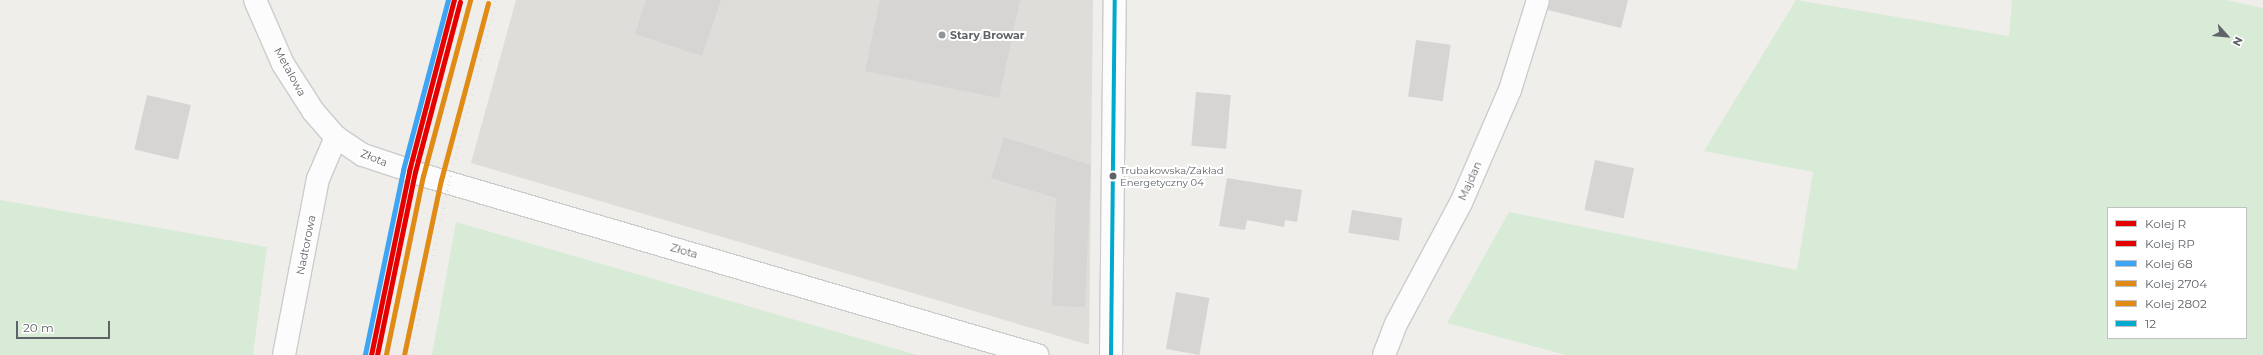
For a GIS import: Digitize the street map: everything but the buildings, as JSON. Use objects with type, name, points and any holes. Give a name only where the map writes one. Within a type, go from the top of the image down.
[{"type":"street","name":"Metalowa","points":[[255,0],[283,64],[313,111],[336,137]]},
{"type":"street","points":[[1111,355],[1115,0]]},
{"type":"street","name":"Majdan","points":[[1384,355],[1396,324],[1461,202],[1504,104],[1538,0]]},
{"type":"street","name":"Nadtorowa","points":[[284,355],[318,179],[336,137]]},
{"type":"street","name":"Złota","points":[[336,137],[363,155],[416,173],[1037,355]]},
{"type":"shaded area","name":"Stary Browar","points":[[516,0],[1093,0],[1089,345],[471,163]]},
{"type":"green space","points":[[1796,0],[2009,36],[2012,0],[2226,0],[2263,8],[2263,355],[1566,355],[1447,323],[1509,212],[1797,270],[1813,172],[1704,151]]},
{"type":"green space","points":[[0,200],[267,247],[253,355],[0,355]]},
{"type":"green space","points":[[456,222],[917,355],[432,355]]},
{"type":"railway","points":[[411,355],[449,182],[496,0]]},
{"type":"rail line","name":"68","points":[[365,354],[403,170],[448,0]]},
{"type":"rail line","name":"R","points":[[371,355],[409,171],[454,0]]},
{"type":"rail line","name":"2704","points":[[386,354],[423,176],[470,0]]},
{"type":"rail line","name":"RP","points":[[377,355],[415,172],[460,2]]},
{"type":"rail line","name":"2802","points":[[404,355],[441,180],[488,3]]},
{"type":"transit line","name":"12","points":[[1111,355],[1115,0]]},
{"type":"place","name":"Stary Browar","points":[[942,35]]},
{"type":"place","name":"Trubakowska/Zakład Energetyczny 04","points":[[1113,176]]}]
